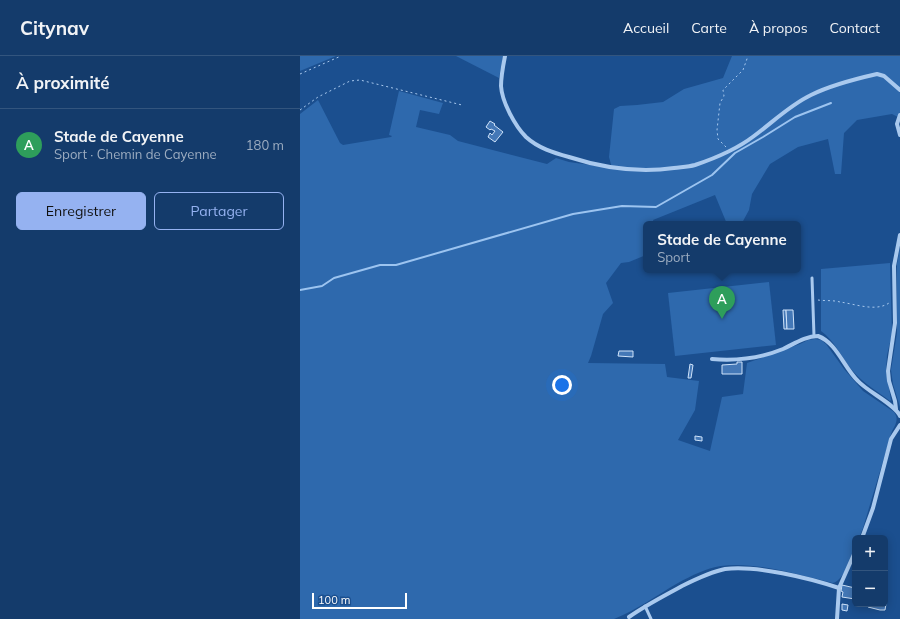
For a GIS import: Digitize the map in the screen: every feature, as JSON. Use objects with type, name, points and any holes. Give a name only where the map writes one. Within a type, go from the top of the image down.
[{"type":"street","points":[[504,56],[501,86],[502,94],[519,129],[526,137],[551,152],[584,162],[614,168],[657,170],[693,165],[722,155],[753,137],[810,95],[825,89],[877,74],[884,76],[900,90]]},
{"type":"street","points":[[900,115],[897,124],[900,135]]},
{"type":"street","points":[[900,235],[894,266],[895,323],[888,370],[889,381],[896,409],[900,416]]},
{"type":"street","points":[[712,358],[733,360],[760,356],[772,353],[805,338],[814,336],[823,338],[828,341],[856,380],[870,392],[896,409]]},
{"type":"street","points":[[863,535],[891,439],[900,425]]},
{"type":"street","points":[[837,619],[839,588],[852,559]]},
{"type":"street","points":[[629,616],[645,606],[704,576],[735,568],[760,570],[839,588]]},
{"type":"lane","points":[[812,278],[814,336]]},
{"type":"lane","points":[[645,606],[650,619]]},
{"type":"path","points":[[300,74],[341,56]]},
{"type":"path","points":[[728,151],[726,145],[718,139],[716,130],[720,103],[724,96],[722,90],[743,70],[748,56]]},
{"type":"path","points":[[300,110],[318,97],[355,80],[462,105]]},
{"type":"path","points":[[812,300],[838,301],[874,307],[885,306],[894,298]]},
{"type":"shaded area","points":[[300,56],[336,56],[300,71]]},
{"type":"shaded area","points":[[456,56],[503,56],[499,78]]},
{"type":"shaded area","points":[[732,56],[900,56],[900,118],[892,114],[857,120],[844,133],[841,174],[835,174],[828,139],[798,147],[770,164],[752,194],[749,210],[743,221],[726,221],[715,195],[653,221],[643,221],[643,256],[629,262],[621,263],[606,283],[613,303],[603,314],[588,363],[665,364],[667,377],[699,381],[695,410],[678,440],[710,451],[722,397],[743,394],[747,363],[808,340],[821,340],[826,344],[844,369],[863,391],[894,412],[897,419],[863,528],[860,535],[852,535],[852,554],[842,576],[833,583],[792,573],[748,565],[715,567],[704,570],[688,578],[639,607],[614,619],[300,619],[300,114],[318,100],[340,143],[343,145],[391,137],[392,136],[389,135],[399,91],[443,103],[439,114],[420,110],[416,127],[450,135],[458,141],[547,164],[556,158],[569,162],[612,168],[609,157],[614,109],[620,106],[663,102],[684,89],[723,78]]},
{"type":"shaded area","points":[[900,247],[900,407],[893,384],[891,370],[897,333],[897,264]]},
{"type":"shaded area","points":[[890,263],[892,334],[887,355],[886,370],[890,401],[856,375],[838,349],[821,331],[821,269]]},
{"type":"shaded area","points":[[769,282],[776,345],[675,356],[668,293]]},
{"type":"building","points":[[490,121],[503,132],[495,142],[488,137],[490,133],[492,135],[495,131],[486,127]]},
{"type":"building","points":[[783,310],[786,310],[787,329],[784,329]]},
{"type":"building","points":[[786,310],[793,310],[794,329],[787,329]]},
{"type":"building","points":[[619,351],[633,351],[633,357],[618,356]]},
{"type":"building","points":[[737,362],[742,362],[742,374],[722,374],[722,365],[737,364]]},
{"type":"building","points":[[690,364],[693,365],[691,378],[688,378]]},
{"type":"building","points":[[695,436],[702,437],[702,441],[695,440]]},
{"type":"building","points":[[842,585],[852,587],[852,599],[842,597],[843,592],[841,591]]},
{"type":"building","points":[[842,604],[848,605],[847,611],[842,610]]},
{"type":"building","points":[[868,607],[886,607],[885,610]]},
{"type":"waterway","points":[[300,290],[322,286],[334,278],[380,265],[396,265],[573,214],[622,206],[656,207],[712,175],[735,153],[795,117],[831,103]]},
{"type":"place","name":"Stade de Cayenne","points":[[722,319]]}]
